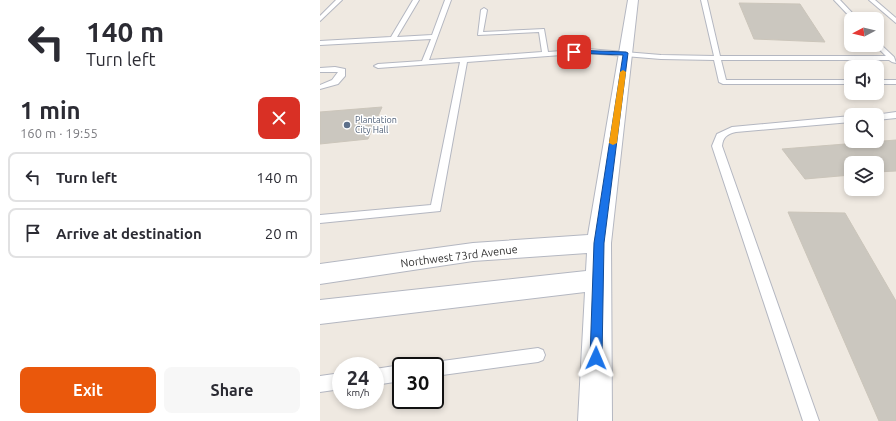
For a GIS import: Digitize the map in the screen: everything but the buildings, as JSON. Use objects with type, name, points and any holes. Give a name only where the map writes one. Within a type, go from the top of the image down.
[{"type":"street","points":[[595,421],[599,243],[633,0]]},
{"type":"street","name":"Northwest 73rd Avenue","points":[[320,274],[473,252],[599,243]]},
{"type":"street","points":[[320,312],[598,280]]},
{"type":"lane","points":[[320,19],[339,0]]},
{"type":"lane","points":[[393,39],[416,0]]},
{"type":"lane","points":[[425,63],[448,0]]},
{"type":"lane","points":[[704,0],[723,82],[844,82]]},
{"type":"lane","points":[[837,0],[848,12]]},
{"type":"lane","points":[[872,0],[896,21]]},
{"type":"lane","points":[[484,10],[480,34],[542,30],[545,53]]},
{"type":"lane","points":[[320,43],[434,37]]},
{"type":"lane","points":[[884,50],[894,61]]},
{"type":"lane","points":[[378,66],[588,51],[661,57],[894,61]]},
{"type":"lane","points":[[320,219],[436,208],[464,60]]},
{"type":"lane","points":[[320,70],[335,69],[342,71],[341,76],[335,82],[320,87]]},
{"type":"lane","points":[[884,82],[896,82]]},
{"type":"lane","points":[[884,116],[896,115]]},
{"type":"lane","points":[[811,421],[734,201],[717,146],[717,138],[724,132],[736,129],[844,120]]},
{"type":"lane","points":[[444,368],[538,355]]},
{"type":"lane","points":[[320,384],[332,382]]},
{"type":"slow traffic","points":[[613,143],[623,72]]},
{"type":"place","name":"Plantation City Hall","points":[[347,125]]},
{"type":"route","points":[[574,52],[588,51],[626,53],[599,243],[596,358]]}]
